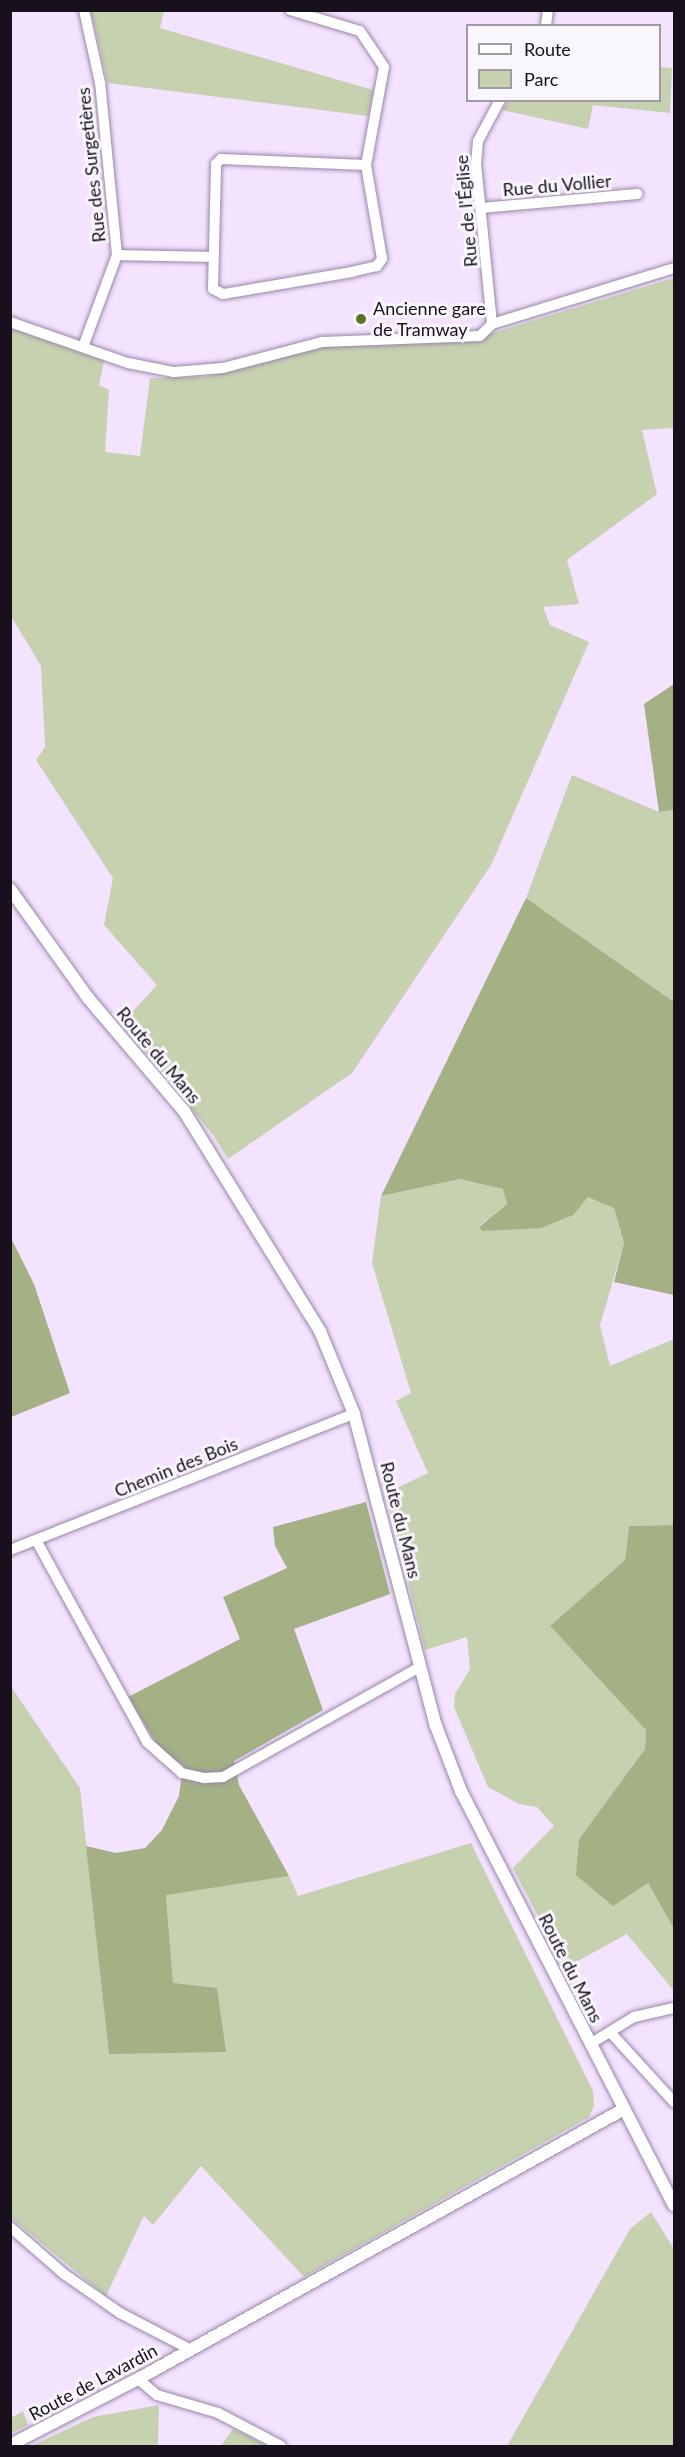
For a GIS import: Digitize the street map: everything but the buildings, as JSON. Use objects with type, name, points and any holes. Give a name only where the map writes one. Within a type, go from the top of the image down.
[{"type":"street","name":"Rue des Surgetières","points":[[83,347],[117,255],[100,82],[84,10]]},
{"type":"street","points":[[290,10],[360,31],[384,66],[366,165],[382,259],[377,266],[223,294],[213,288],[216,164],[221,159],[366,165]]},
{"type":"street","name":"Rue de l'Église","points":[[492,324],[476,164],[478,141],[499,102]]},
{"type":"street","name":"Rue du Vollier","points":[[481,208],[637,194]]},
{"type":"street","points":[[117,255],[212,257]]},
{"type":"street","points":[[10,322],[146,368],[189,372],[224,368],[322,342],[480,336],[492,324],[675,268]]},
{"type":"street","name":"Route du Mans","points":[[10,889],[88,998],[184,1111],[315,1321],[354,1414],[436,1726],[465,1800],[675,2206]]},
{"type":"street","name":"Chemin des Bois","points":[[10,1550],[354,1414]]},
{"type":"street","points":[[36,1540],[147,1742],[182,1773],[204,1778],[223,1777],[420,1667]]},
{"type":"street","points":[[590,2044],[634,2017],[675,2008]]},
{"type":"street","points":[[610,2032],[675,2102]]},
{"type":"street","name":"Route de Lavardin","points":[[10,2445],[191,2350],[624,2109]]},
{"type":"street","points":[[10,2227],[64,2274],[120,2313],[191,2350]]},
{"type":"street","points":[[138,2379],[157,2395],[218,2413],[281,2446]]},
{"type":"green space","points":[[91,11],[164,11],[160,28],[373,90],[368,116],[108,83]]},
{"type":"green space","points":[[661,67],[672,68],[670,113],[593,105],[588,129],[502,110],[508,102],[661,102]]},
{"type":"green space","points":[[674,278],[674,428],[642,430],[657,494],[567,560],[579,604],[543,607],[550,625],[589,642],[491,865],[352,1073],[228,1159],[213,1135],[122,1023],[157,985],[104,925],[113,878],[36,760],[45,747],[41,666],[11,616],[11,328],[104,361],[99,385],[109,390],[105,452],[140,456],[150,378],[205,377],[322,346],[463,342]]},
{"type":"green space","points":[[674,684],[674,810],[659,812],[644,704]]},
{"type":"green space","points":[[572,775],[659,812],[674,810],[674,1002],[526,898]]},
{"type":"green space","points":[[526,898],[674,1002],[674,1295],[614,1282],[624,1243],[614,1208],[588,1197],[573,1215],[541,1228],[482,1231],[479,1227],[507,1204],[503,1189],[460,1179],[381,1196]]},
{"type":"green space","points":[[460,1179],[504,1189],[507,1204],[479,1226],[573,1215],[588,1196],[614,1208],[624,1243],[600,1325],[610,1366],[674,1339],[674,1525],[629,1526],[625,1560],[550,1626],[646,1730],[645,1749],[579,1839],[648,1883],[674,1929],[674,1991],[627,1934],[565,1968],[513,1868],[554,1826],[537,1807],[519,1804],[488,1787],[454,1707],[455,1694],[470,1669],[467,1637],[425,1650],[386,1493],[428,1473],[396,1401],[411,1393],[372,1263],[381,1196]]},
{"type":"green space","points":[[10,1236],[34,1284],[70,1393],[11,1417]]},
{"type":"green space","points":[[366,1502],[390,1594],[294,1629],[323,1710],[234,1761],[239,1785],[289,1876],[166,1895],[173,1983],[217,1988],[226,2052],[109,2054],[86,1846],[116,1853],[145,1848],[162,1830],[179,1796],[183,1766],[158,1746],[128,1697],[240,1639],[223,1597],[287,1568],[275,1546],[273,1527]]},
{"type":"green space","points":[[674,1525],[674,1929],[648,1883],[613,1906],[576,1875],[579,1839],[645,1749],[646,1730],[550,1626],[625,1560],[629,1526]]},
{"type":"green space","points":[[10,1685],[80,1788],[109,2054],[173,1983],[166,1894],[289,1876],[298,1896],[471,1843],[593,2091],[594,2106],[589,2117],[304,2277],[201,2166],[153,2225],[144,2216],[106,2296],[11,2218]]},
{"type":"green space","points":[[651,2212],[674,2249],[674,2446],[507,2446],[630,2229]]},
{"type":"green space","points":[[159,2405],[158,2446],[31,2446],[93,2417]]},
{"type":"green space","points":[[23,2411],[28,2425],[11,2433],[11,2418]]},
{"type":"green space","points":[[233,2429],[269,2446],[221,2446]]},
{"type":"place","name":"Ancienne gare de Tramway","points":[[361,319]]}]
